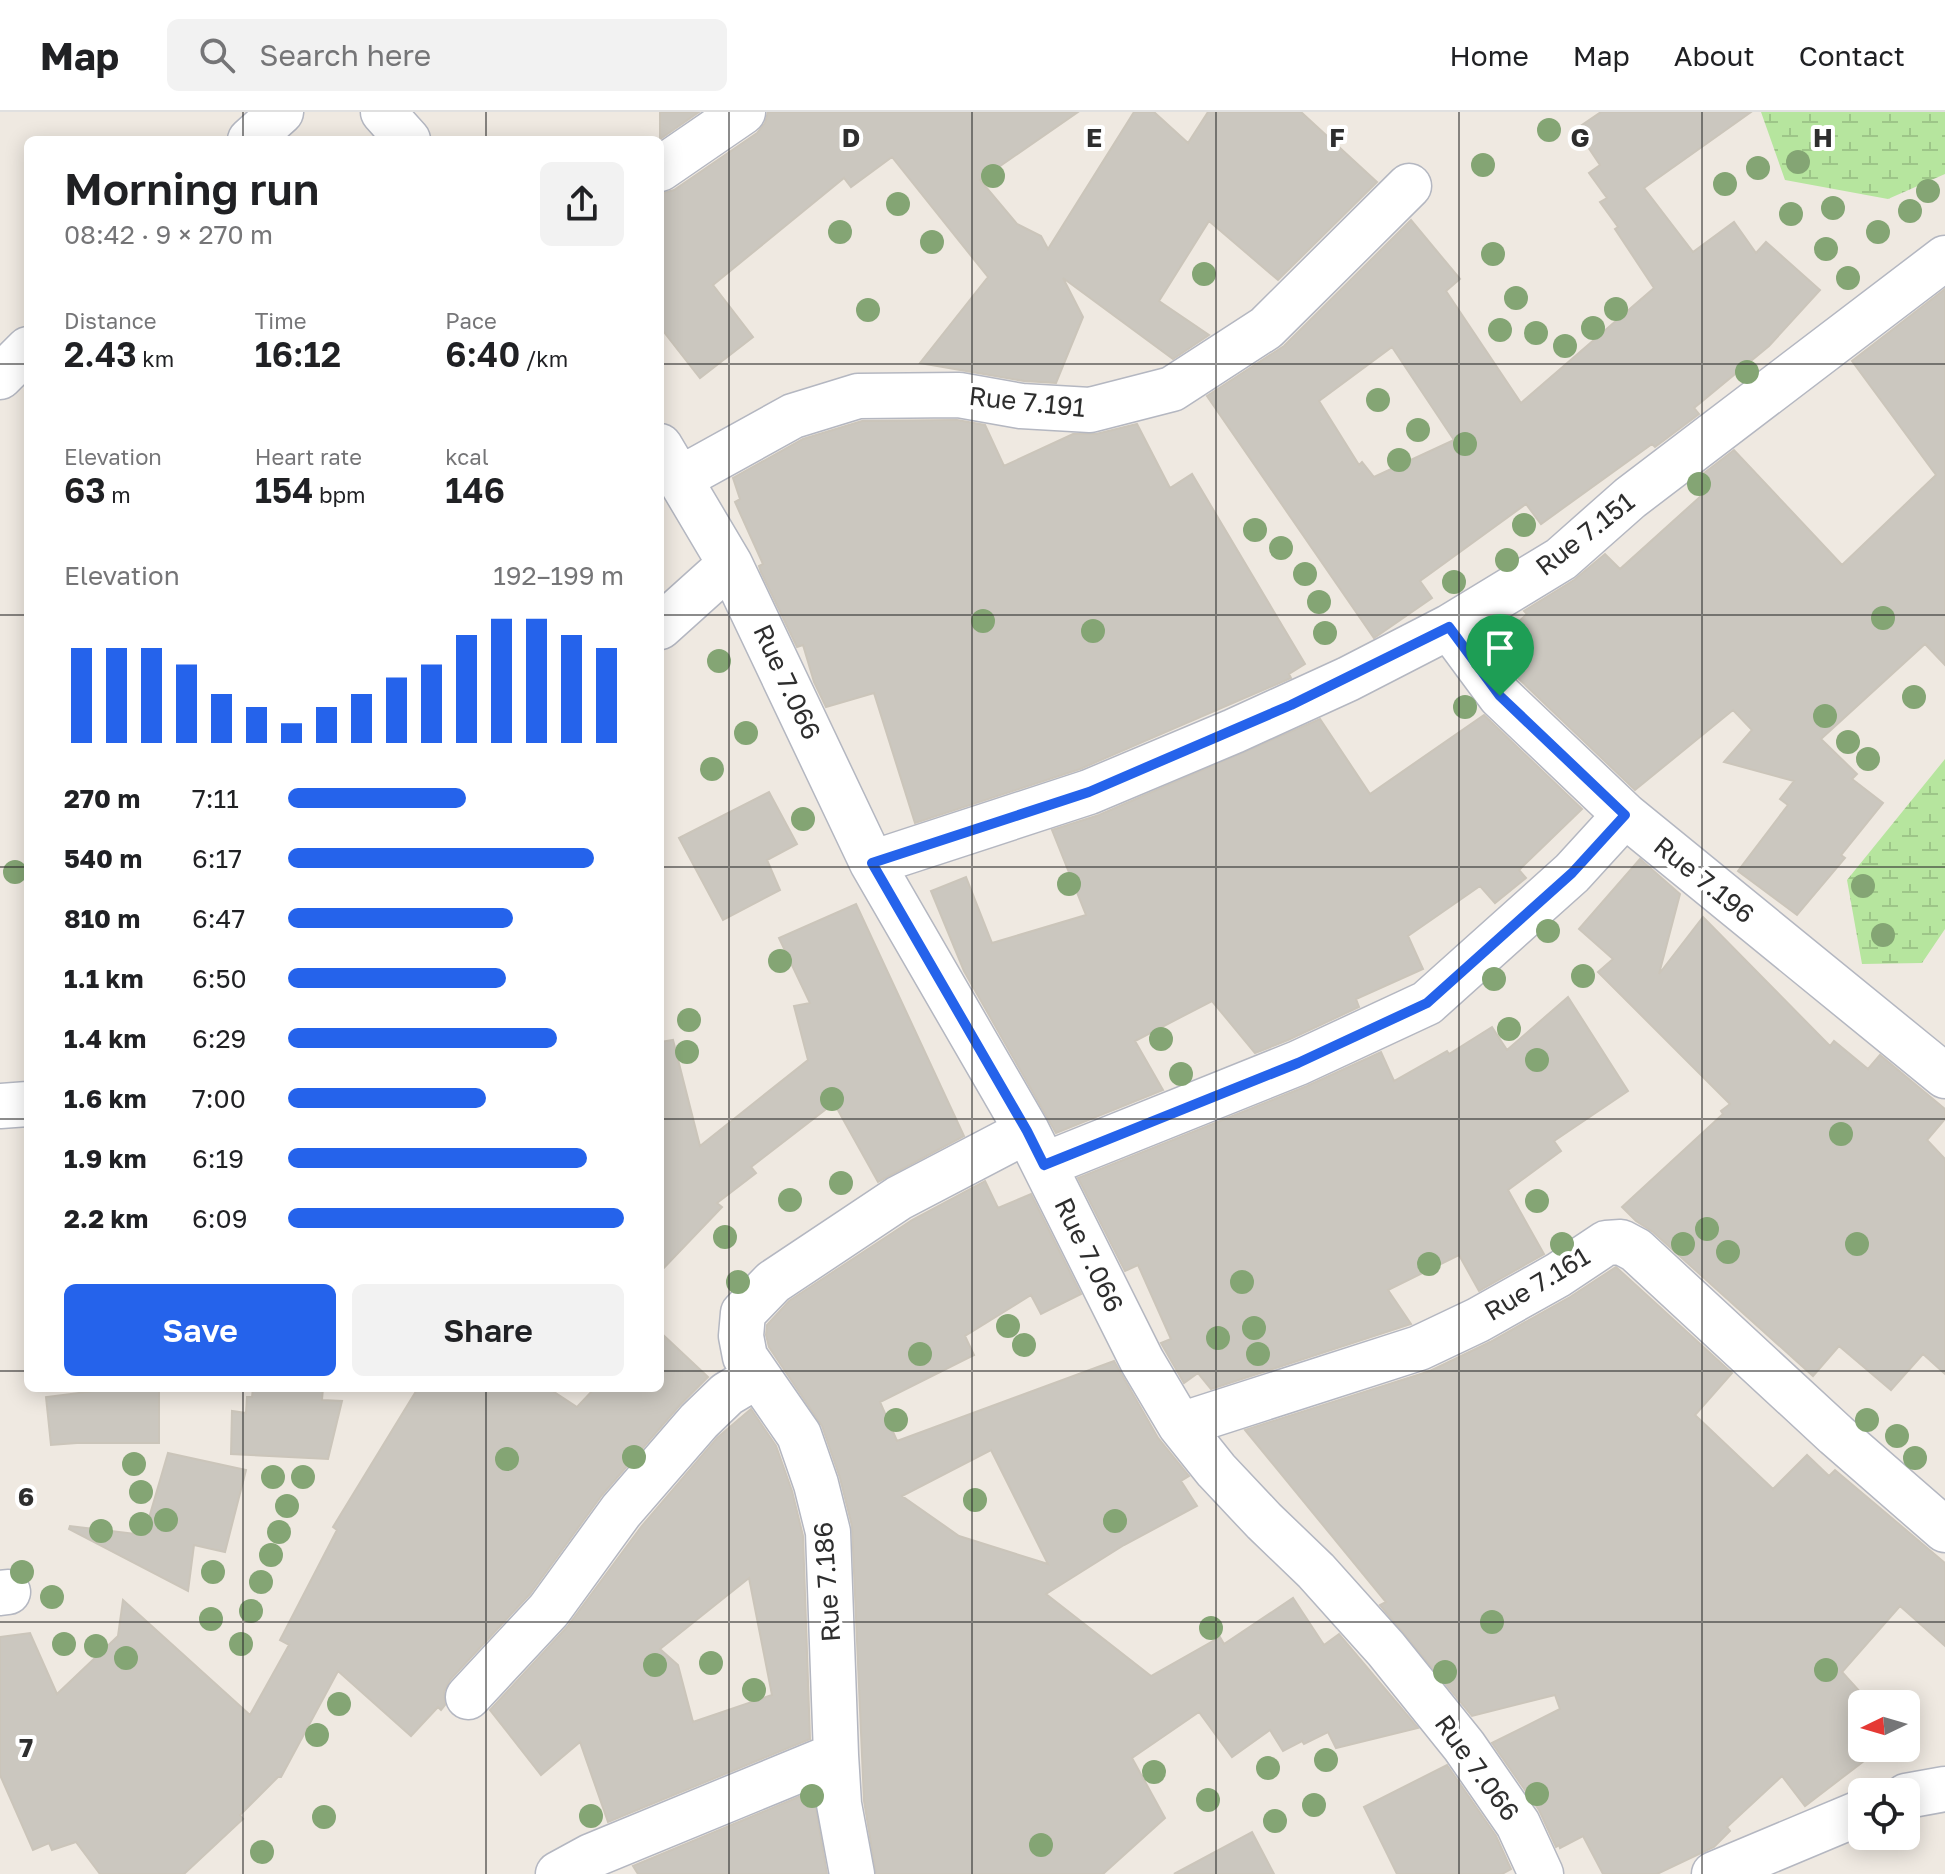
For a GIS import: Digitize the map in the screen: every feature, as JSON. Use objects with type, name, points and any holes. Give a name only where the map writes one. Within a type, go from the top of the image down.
[{"type":"street","points":[[254,136],[281,112]]},
{"type":"street","points":[[383,112],[404,136]]},
{"type":"street","points":[[664,166],[743,112]]},
{"type":"street","name":"Rue 7.191","points":[[670,462],[793,416],[858,396],[959,395],[1021,406],[1090,410],[1172,389],[1266,328],[1409,186]]},
{"type":"street","name":"Rue 7.151","points":[[872,863],[1089,792],[1320,692],[1449,627],[1561,559],[1630,498],[1945,258]]},
{"type":"street","points":[[0,377],[24,353]]},
{"type":"street","name":"Rue 7.066","points":[[670,462],[730,564],[872,863],[1036,1148],[1142,1361],[1180,1425],[1200,1452],[1254,1511],[1316,1571],[1386,1649],[1455,1733],[1518,1824],[1541,1874]]},
{"type":"street","points":[[664,623],[730,564]]},
{"type":"street","name":"Rue 7.196","points":[[1449,627],[1500,696],[1625,815],[1940,1062]]},
{"type":"street","points":[[1036,1148],[1298,1063],[1427,1003],[1572,873],[1625,815]]},
{"type":"street","points":[[0,1106],[24,1104]]},
{"type":"street","name":"Rue 7.186","points":[[852,1874],[839,1804],[828,1532],[799,1435],[745,1357],[741,1336],[743,1313],[773,1282],[899,1198],[1036,1148]]},
{"type":"street","name":"Rue 7.161","points":[[1180,1425],[1419,1348],[1478,1320],[1558,1275],[1606,1243],[1621,1242],[1636,1250],[1836,1435],[1945,1530]]},
{"type":"street","points":[[468,1697],[549,1610],[621,1511],[699,1421],[727,1394],[757,1376]]},
{"type":"street","points":[[558,1874],[591,1856],[836,1755]]},
{"type":"street","points":[[1920,1793],[1945,1789]]},
{"type":"street","points":[[1714,1874],[1848,1818]]},
{"type":"green space","points":[[1761,112],[1945,112],[1945,174],[1888,199],[1785,180]]},
{"type":"green space","points":[[1945,759],[1945,929],[1922,963],[1862,964],[1847,880]]},
{"type":"building","points":[[660,112],[699,112],[664,136],[660,136]]},
{"type":"building","points":[[768,112],[1078,112],[980,180],[1017,224],[1041,236],[1048,249],[1134,112],[1154,112],[1188,143],[1208,112],[1301,112],[1377,182],[1278,280],[1209,221],[1159,301],[1209,335],[1173,359],[1063,278],[1083,317],[1056,383],[1024,381],[920,363],[988,277],[892,157],[851,187],[844,178],[713,285],[753,337],[700,378],[664,332],[664,193],[674,190],[757,133],[765,123]]},
{"type":"building","points":[[1601,112],[1751,112],[1644,188],[1693,252],[1734,222],[1756,253],[1766,242],[1820,290],[1769,346],[1694,408],[1699,414],[1541,524],[1526,504],[1420,581],[1432,598],[1374,638],[1207,396],[1284,346],[1411,220],[1460,279],[1446,291],[1521,403],[1654,288],[1600,202],[1607,198],[1589,173],[1600,165],[1576,129]],"holes":[[[1392,347],[1454,440],[1374,477],[1362,462],[1359,465],[1319,401]]]},
{"type":"building","points":[[1945,289],[1945,665],[1925,644],[1821,739],[1857,774],[1852,779],[1883,803],[1841,855],[1845,858],[1797,915],[1738,871],[1788,805],[1780,799],[1794,781],[1724,762],[1752,730],[1733,710],[1635,790],[1519,679],[1493,645],[1527,614],[1524,611],[1574,580],[1605,554],[1620,569],[1701,496],[1690,484],[1734,450],[1842,565],[1936,475],[1852,361]]},
{"type":"building","points":[[957,420],[985,425],[1004,466],[1073,434],[1096,434],[1137,424],[1170,488],[1192,474],[1305,664],[1289,674],[1291,678],[1080,769],[915,823],[874,693],[826,707],[814,682],[803,645],[797,647],[761,572],[759,566],[763,564],[735,502],[740,499],[733,478],[803,439],[862,421]]},
{"type":"building","points":[[1484,715],[1582,809],[1519,870],[1526,878],[1495,903],[1480,886],[1408,936],[1423,969],[1356,999],[1359,1007],[1288,1040],[1255,1053],[1212,1001],[1135,1041],[1163,1090],[1056,1133],[964,971],[931,891],[966,877],[992,943],[1086,915],[1052,830],[1099,815],[1320,719],[1370,794]]},
{"type":"building","points":[[769,792],[797,844],[767,860],[780,890],[723,920],[679,838]]},
{"type":"building","points":[[1640,859],[1680,894],[1659,974],[1703,917],[1830,1046],[1834,1041],[1868,1069],[1880,1055],[1945,1109],[1945,1119],[1927,1140],[1945,1159],[1945,1374],[1923,1354],[1891,1390],[1839,1346],[1813,1376],[1622,1207],[1723,1114],[1721,1111],[1730,1104],[1598,972],[1613,959],[1579,929]]},
{"type":"building","points":[[856,904],[964,1136],[878,1182],[834,1103],[751,1167],[756,1173],[717,1203],[722,1207],[664,1268],[664,1041],[673,1040],[700,1146],[808,1060],[794,1006],[810,1003],[779,938]]},
{"type":"building","points":[[1568,997],[1628,1091],[1554,1141],[1561,1151],[1508,1190],[1544,1254],[1479,1291],[1459,1255],[1388,1290],[1411,1324],[1211,1389],[1198,1373],[1184,1383],[1161,1343],[1171,1339],[1138,1265],[1125,1271],[1078,1178],[1307,1086],[1381,1052],[1394,1081],[1447,1051],[1449,1054],[1492,1027],[1507,1050]]},
{"type":"building","points":[[985,1181],[998,1208],[1031,1194],[1081,1294],[1041,1314],[1031,1295],[965,1336],[974,1355],[880,1402],[897,1441],[1114,1361],[1158,1438],[1189,1476],[1181,1481],[1197,1506],[1124,1545],[1046,1594],[1151,1676],[1220,1637],[1224,1644],[1293,1598],[1324,1645],[1339,1634],[1418,1728],[1336,1748],[1328,1732],[1283,1751],[1270,1730],[1232,1757],[1199,1712],[1132,1758],[1165,1818],[1103,1874],[876,1874],[864,1801],[852,1526],[822,1426],[769,1347],[766,1335],[767,1325],[789,1301],[912,1220]],"holes":[[[991,1450],[1048,1564],[959,1536],[902,1496]]]},
{"type":"building","points":[[1616,1267],[1732,1373],[1695,1415],[1773,1489],[1807,1455],[1829,1476],[1835,1470],[1945,1563],[1945,1646],[1900,1606],[1842,1672],[1858,1690],[1848,1690],[1848,1762],[1863,1762],[1805,1806],[1782,1776],[1727,1827],[1730,1831],[1714,1847],[1657,1874],[1603,1874],[1583,1836],[1560,1848],[1559,1845],[1556,1847],[1539,1810],[1492,1743],[1560,1709],[1555,1695],[1472,1716],[1380,1605],[1386,1602],[1245,1430],[1430,1371],[1570,1297]]},
{"type":"building","points":[[664,1336],[708,1377],[602,1495],[530,1594],[450,1680],[441,1710],[438,1707],[411,1736],[338,1671],[281,1777],[240,1815],[243,1819],[184,1874],[100,1874],[76,1842],[52,1850],[49,1843],[33,1850],[0,1775],[0,1637],[30,1633],[57,1694],[118,1636],[123,1600],[250,1715],[289,1645],[280,1640],[337,1530],[333,1527],[416,1392],[554,1392],[577,1407],[591,1392],[664,1392]]},
{"type":"building","points":[[87,1392],[159,1392],[159,1443],[51,1445],[46,1397]]},
{"type":"building","points":[[253,1392],[323,1392],[322,1400],[342,1401],[328,1459],[231,1454],[232,1411],[246,1413],[247,1397],[252,1397]]},
{"type":"building","points":[[751,1409],[776,1446],[792,1491],[803,1536],[810,1739],[608,1822],[580,1742],[541,1775],[490,1710],[567,1627],[641,1527],[717,1438]],"holes":[[[749,1578],[772,1695],[693,1722],[678,1665],[660,1649]]]},
{"type":"building","points":[[168,1453],[246,1470],[225,1552],[194,1545],[188,1591],[69,1529],[70,1526],[144,1535]]},
{"type":"building","points":[[1447,1765],[1496,1836],[1511,1869],[1502,1874],[1397,1874],[1364,1807]]},
{"type":"building","points":[[813,1791],[827,1874],[638,1874],[633,1866]]},
{"type":"building","points":[[1252,1832],[1274,1874],[1174,1874]]},
{"type":"route","points":[[1449,627],[1500,696],[1625,815],[1572,873],[1427,1003],[1298,1063],[1044,1165],[872,863],[1089,792],[1348,679],[1449,627]]}]
